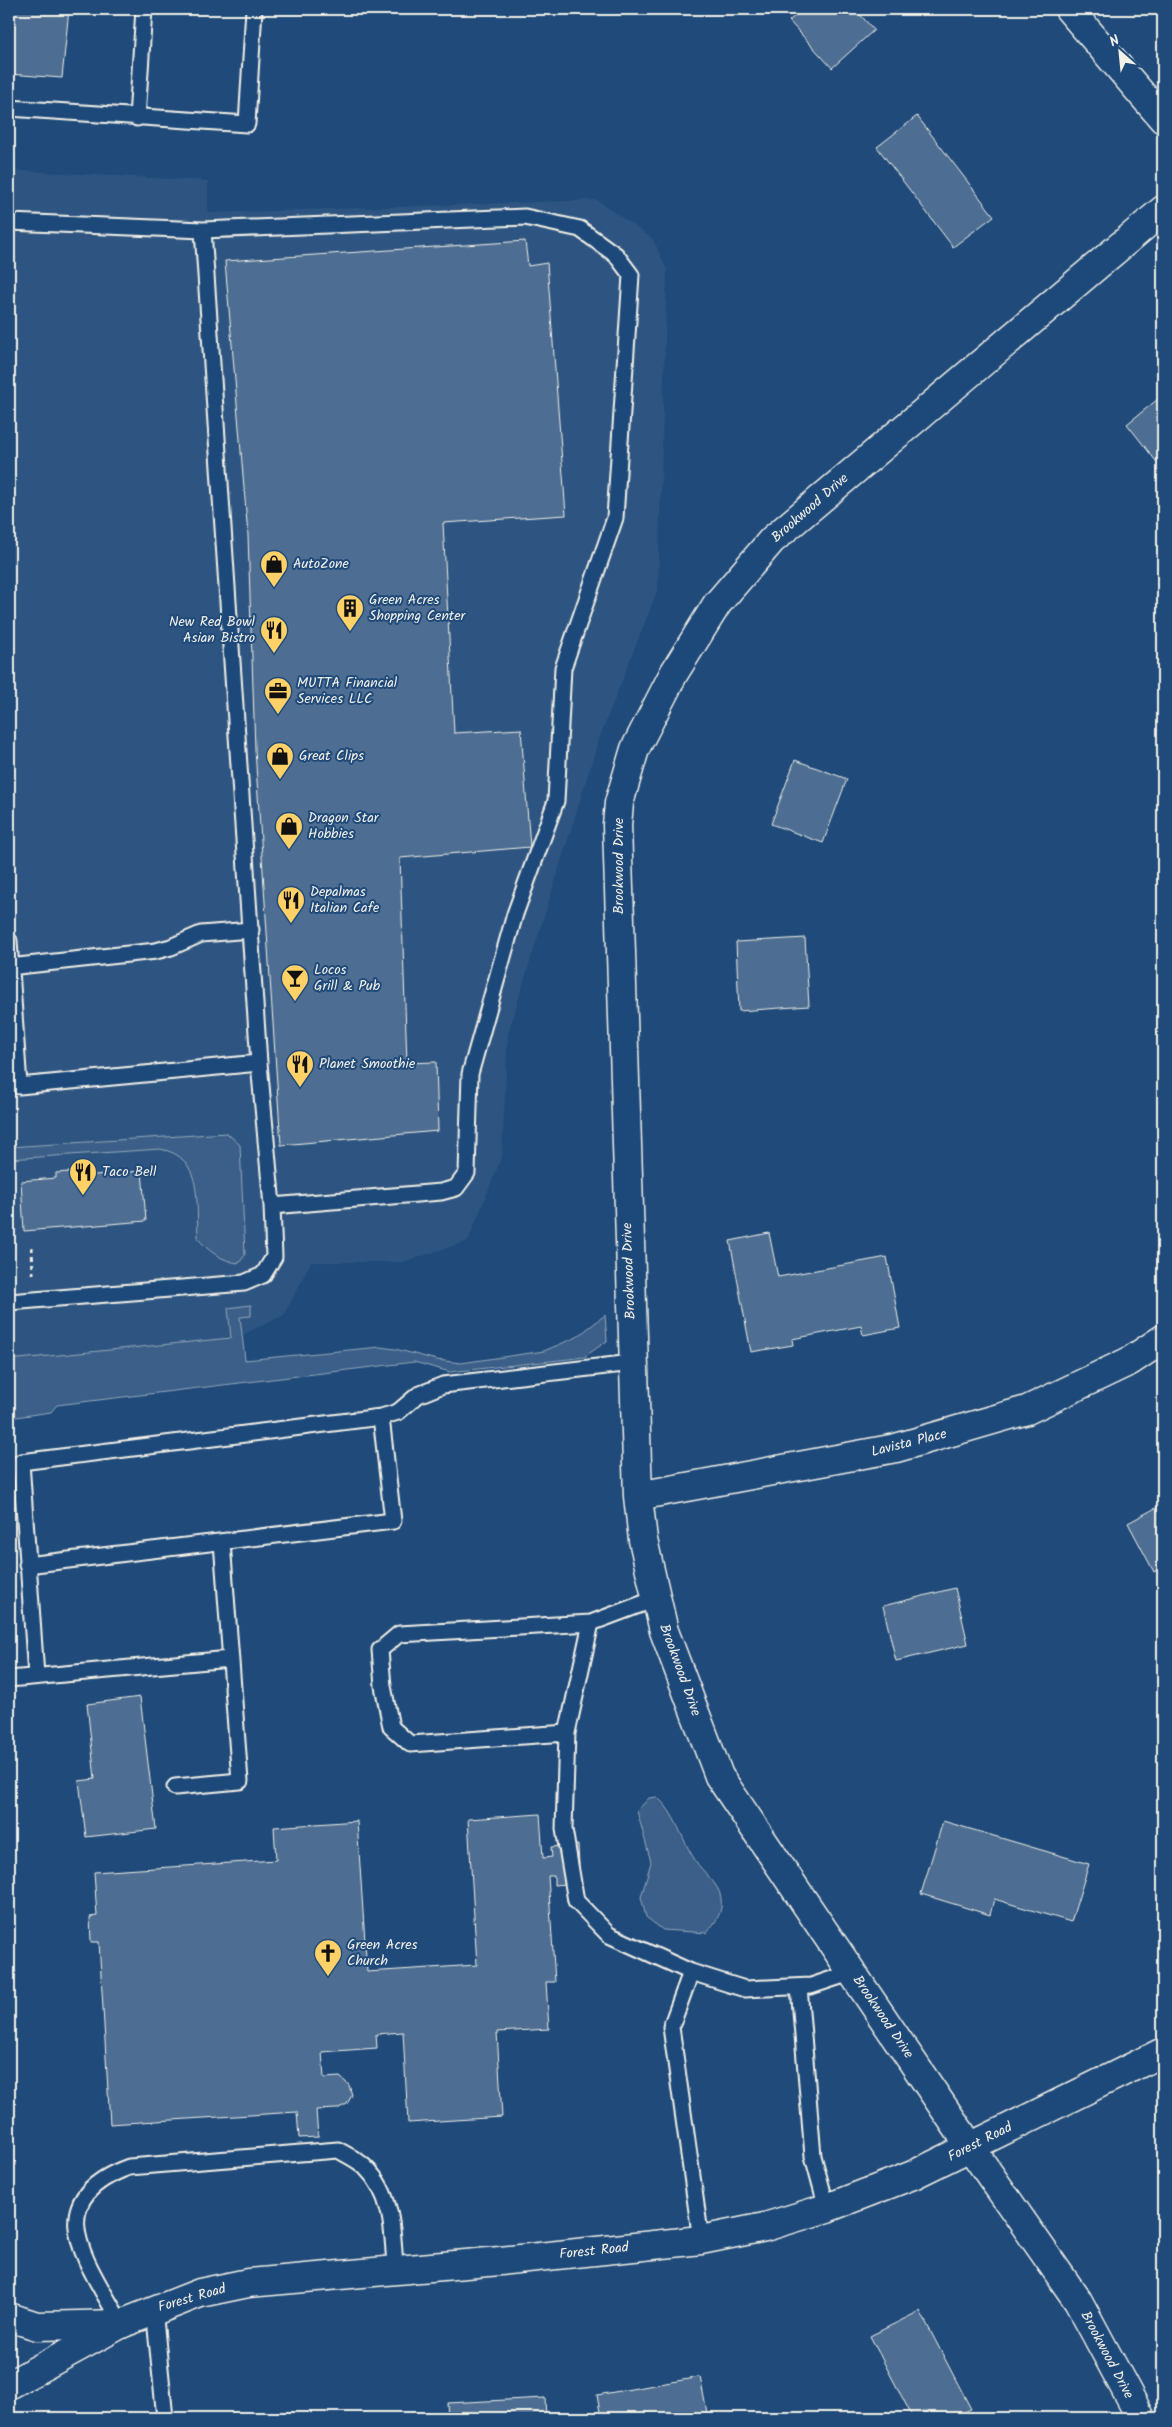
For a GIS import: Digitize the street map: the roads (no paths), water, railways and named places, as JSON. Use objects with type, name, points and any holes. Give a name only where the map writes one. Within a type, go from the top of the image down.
[{"type":"street","points":[[1068,9],[1163,119]]},
{"type":"street","name":"Brookwood Drive","points":[[1141,2418],[1078,2300],[971,2148],[719,1776],[664,1631],[655,1599],[643,1540],[638,1496],[632,1363],[617,825],[619,803],[635,749],[674,673],[717,604],[772,540],[1163,210]]},
{"type":"street","name":"Lavista Place","points":[[638,1496],[896,1448],[1027,1410],[1130,1361],[1163,1340]]},
{"type":"street","name":"Forest Road","points":[[9,2385],[122,2324],[154,2309],[200,2293],[248,2283],[500,2261],[701,2240],[765,2227],[828,2208],[913,2174],[971,2148],[1060,2101],[1163,2052]]},
{"type":"street","points":[[9,2317],[38,2326],[122,2324]]},
{"type":"lane","points":[[137,118],[144,9]]},
{"type":"lane","points":[[9,108],[247,124],[254,9]]},
{"type":"lane","points":[[9,222],[203,230],[525,217],[580,229],[616,255],[630,275],[614,518],[563,668],[556,801],[515,914],[470,1074],[467,1173],[456,1188],[442,1192],[272,1206]]},
{"type":"lane","points":[[9,1302],[244,1283],[263,1276],[274,1257],[272,1206],[259,1063],[203,230]]},
{"type":"lane","points":[[10,966],[156,951],[171,947],[201,934],[251,930]]},
{"type":"lane","points":[[9,941],[19,1086],[259,1063]]},
{"type":"lane","points":[[36,1676],[21,1462],[381,1417],[398,1412],[418,1395],[443,1385],[632,1363]]},
{"type":"lane","points":[[27,1565],[394,1521],[381,1417]]},
{"type":"lane","points":[[175,1787],[240,1781],[222,1542]]},
{"type":"lane","points":[[567,1733],[410,1744],[391,1727],[382,1686],[380,1650],[399,1634],[591,1623],[655,1599]]},
{"type":"lane","points":[[591,1623],[567,1733],[564,1829],[576,1901],[609,1934],[691,1972],[745,1988],[812,1986],[853,1972]]},
{"type":"lane","points":[[9,1679],[230,1659]]},
{"type":"lane","points":[[691,1972],[672,2027],[701,2240]]},
{"type":"lane","points":[[799,1987],[813,2156],[828,2208]]},
{"type":"lane","points":[[122,2324],[78,2240],[76,2212],[97,2182],[110,2174],[129,2167],[338,2150],[365,2167],[383,2191],[391,2215],[395,2269]]},
{"type":"lane","points":[[154,2309],[165,2418]]},
{"type":"place","name":"AutoZone","points":[[274,588]]},
{"type":"place","name":"Green Acres Shopping Center","points":[[350,632]]},
{"type":"place","name":"New Red Bowl Asian Bistro","points":[[274,654]]},
{"type":"place","name":"MUTTA Financial Services LLC","points":[[278,715]]},
{"type":"place","name":"Great Clips","points":[[280,780]]},
{"type":"place","name":"Dragon Star Hobbies","points":[[289,850]]},
{"type":"place","name":"Depalmas Italian Cafe","points":[[291,924]]},
{"type":"place","name":"Locos Grill & Pub","points":[[295,1002]]},
{"type":"place","name":"Planet Smoothie","points":[[300,1088]]},
{"type":"place","name":"Taco Bell","points":[[83,1196]]},
{"type":"place","name":"Green Acres Church","points":[[328,1977]]}]
